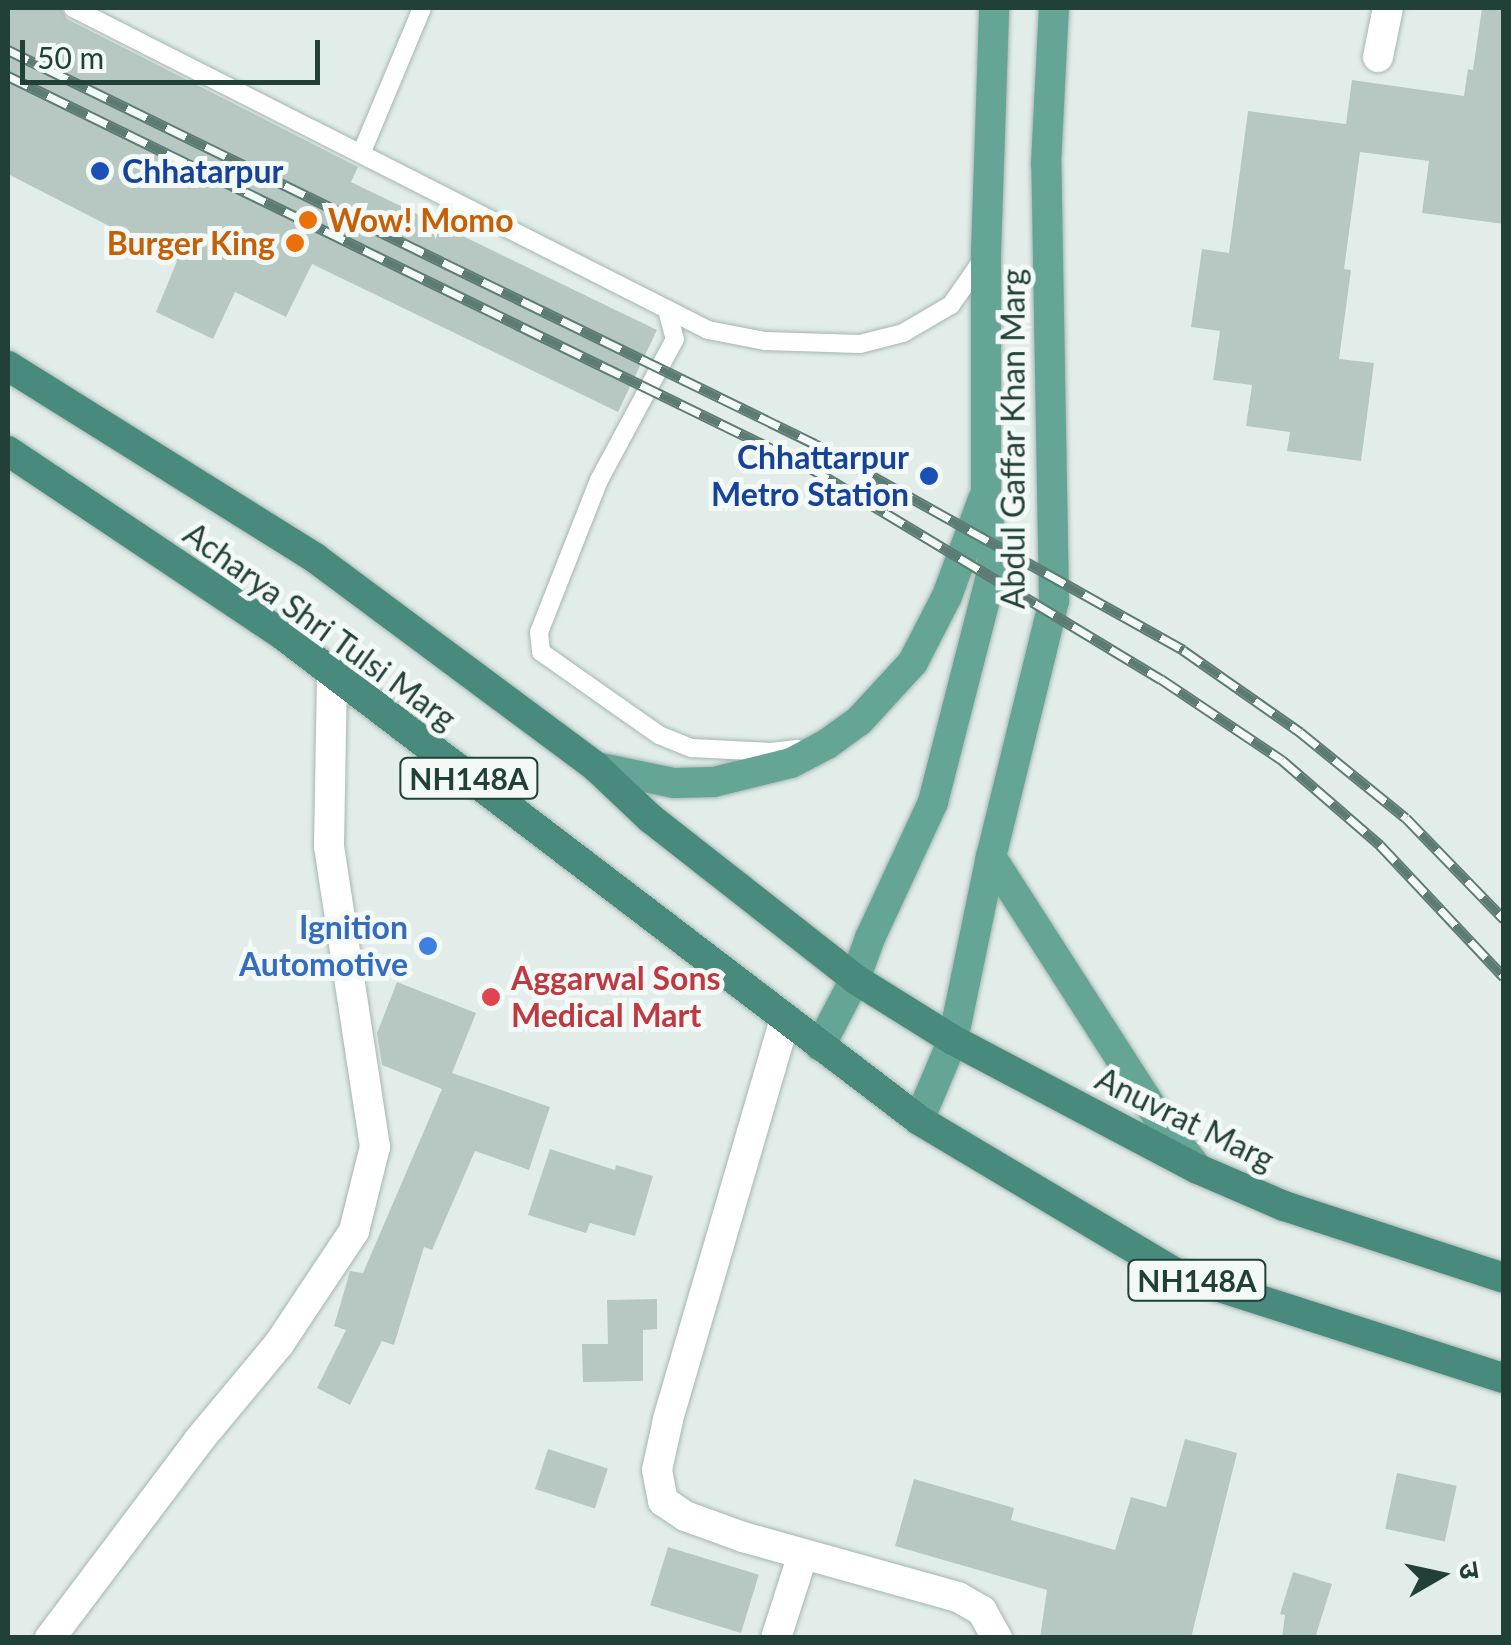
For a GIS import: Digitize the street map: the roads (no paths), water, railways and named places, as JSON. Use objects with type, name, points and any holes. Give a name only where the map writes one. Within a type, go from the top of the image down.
[{"type":"highway","name":"Acharya Shri Tulsi Marg","points":[[8,366],[315,558],[596,767],[650,818],[856,979]]},
{"type":"highway","name":"Acharya Shri Tulsi Marg","points":[[8,451],[284,636],[919,1120]]},
{"type":"highway","name":"Anuvrat Marg","points":[[856,979],[953,1040],[1198,1169],[1284,1206],[1504,1278]]},
{"type":"highway","name":"NH148A","points":[[919,1120],[1176,1273],[1504,1378]]},
{"type":"main road","name":"Abdul Gaffar Khan Marg","points":[[820,1046],[856,979],[870,938],[934,802],[993,568],[986,492],[986,254],[994,8]]},
{"type":"main road","name":"Abdul Gaffar Khan Marg","points":[[919,1120],[953,1040],[991,857],[1054,601],[1046,164],[1054,8]]},
{"type":"main road","points":[[596,767],[674,783],[714,782],[792,763],[859,722],[913,662],[948,596],[986,492]]},
{"type":"main road","points":[[991,857],[1163,1125],[1198,1169]]},
{"type":"street","points":[[1378,57],[1388,8]]},
{"type":"street","points":[[50,1638],[198,1440],[279,1344],[354,1231],[374,1148],[330,846],[332,673]]},
{"type":"street","points":[[785,1019],[668,1420],[658,1470],[663,1500],[685,1516],[958,1597],[982,1610],[997,1638]]},
{"type":"street","points":[[776,1638],[803,1554]]},
{"type":"lane","points":[[73,8],[708,330],[765,341],[860,344],[903,333],[951,305],[986,254]]},
{"type":"lane","points":[[361,154],[422,8]]},
{"type":"lane","points":[[667,310],[675,339],[598,480],[539,632],[542,652],[659,735],[692,748],[771,752],[827,744]]},
{"type":"railway","points":[[8,50],[815,444],[1183,650],[1300,732],[1406,818],[1504,919]]},
{"type":"railway","points":[[8,76],[809,467],[1161,679],[1282,760],[1380,845],[1504,977]]},
{"type":"place","name":"Chhatarpur","points":[[100,171]]},
{"type":"place","name":"Wow! Momo","points":[[308,220]]},
{"type":"place","name":"Burger King","points":[[295,243]]},
{"type":"place","name":"Chhattarpur Metro Station","points":[[929,476]]},
{"type":"place","name":"Ignition Automotive","points":[[428,946]]},
{"type":"place","name":"Aggarwal Sons Medical Mart","points":[[491,997]]}]
